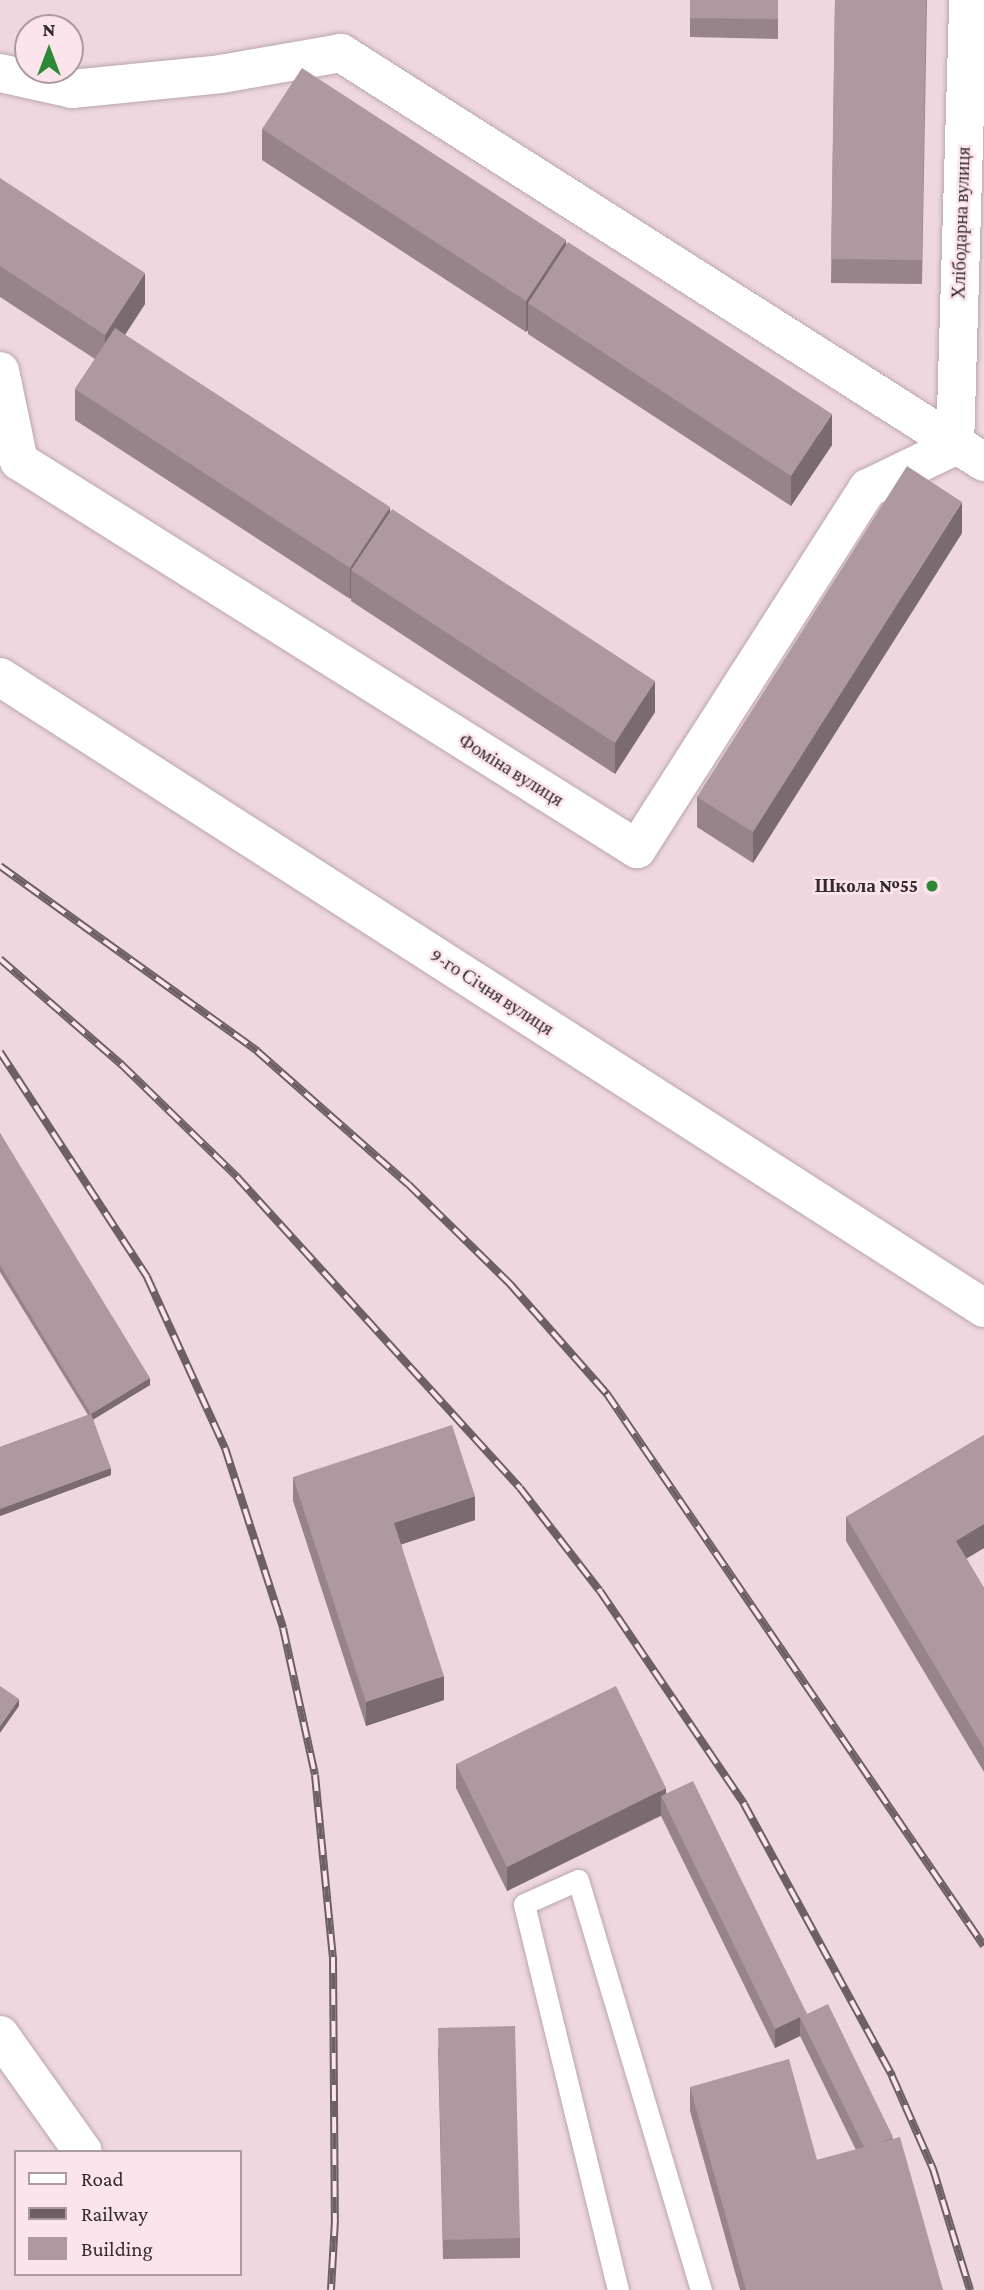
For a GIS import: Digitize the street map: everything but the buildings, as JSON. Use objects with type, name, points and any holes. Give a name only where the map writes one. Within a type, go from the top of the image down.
[{"type":"street","name":"Хлібодарна вулиця","points":[[968,0],[970,454]]},
{"type":"street","points":[[0,73],[72,89],[221,74],[341,53],[970,454]]},
{"type":"street","name":"Фоміна вулиця","points":[[0,371],[19,461],[637,849],[868,488],[970,454]]},
{"type":"street","name":"9-го Січня вулиця","points":[[0,677],[984,1308]]},
{"type":"street","points":[[0,2035],[82,2150]]},
{"type":"lane","points":[[618,2290],[524,1904],[578,1880],[701,2290]]},
{"type":"railway","points":[[0,866],[257,1051],[408,1184],[510,1284],[607,1394],[984,1946]]},
{"type":"railway","points":[[0,959],[122,1065],[237,1177],[520,1488],[600,1591],[744,1804],[892,2076],[933,2169],[970,2290]]},
{"type":"railway","points":[[0,1052],[147,1277],[225,1448],[283,1628],[315,1775],[333,1957],[335,2220],[331,2290]]},
{"type":"place","name":"Школа №55","points":[[932,886]]}]
